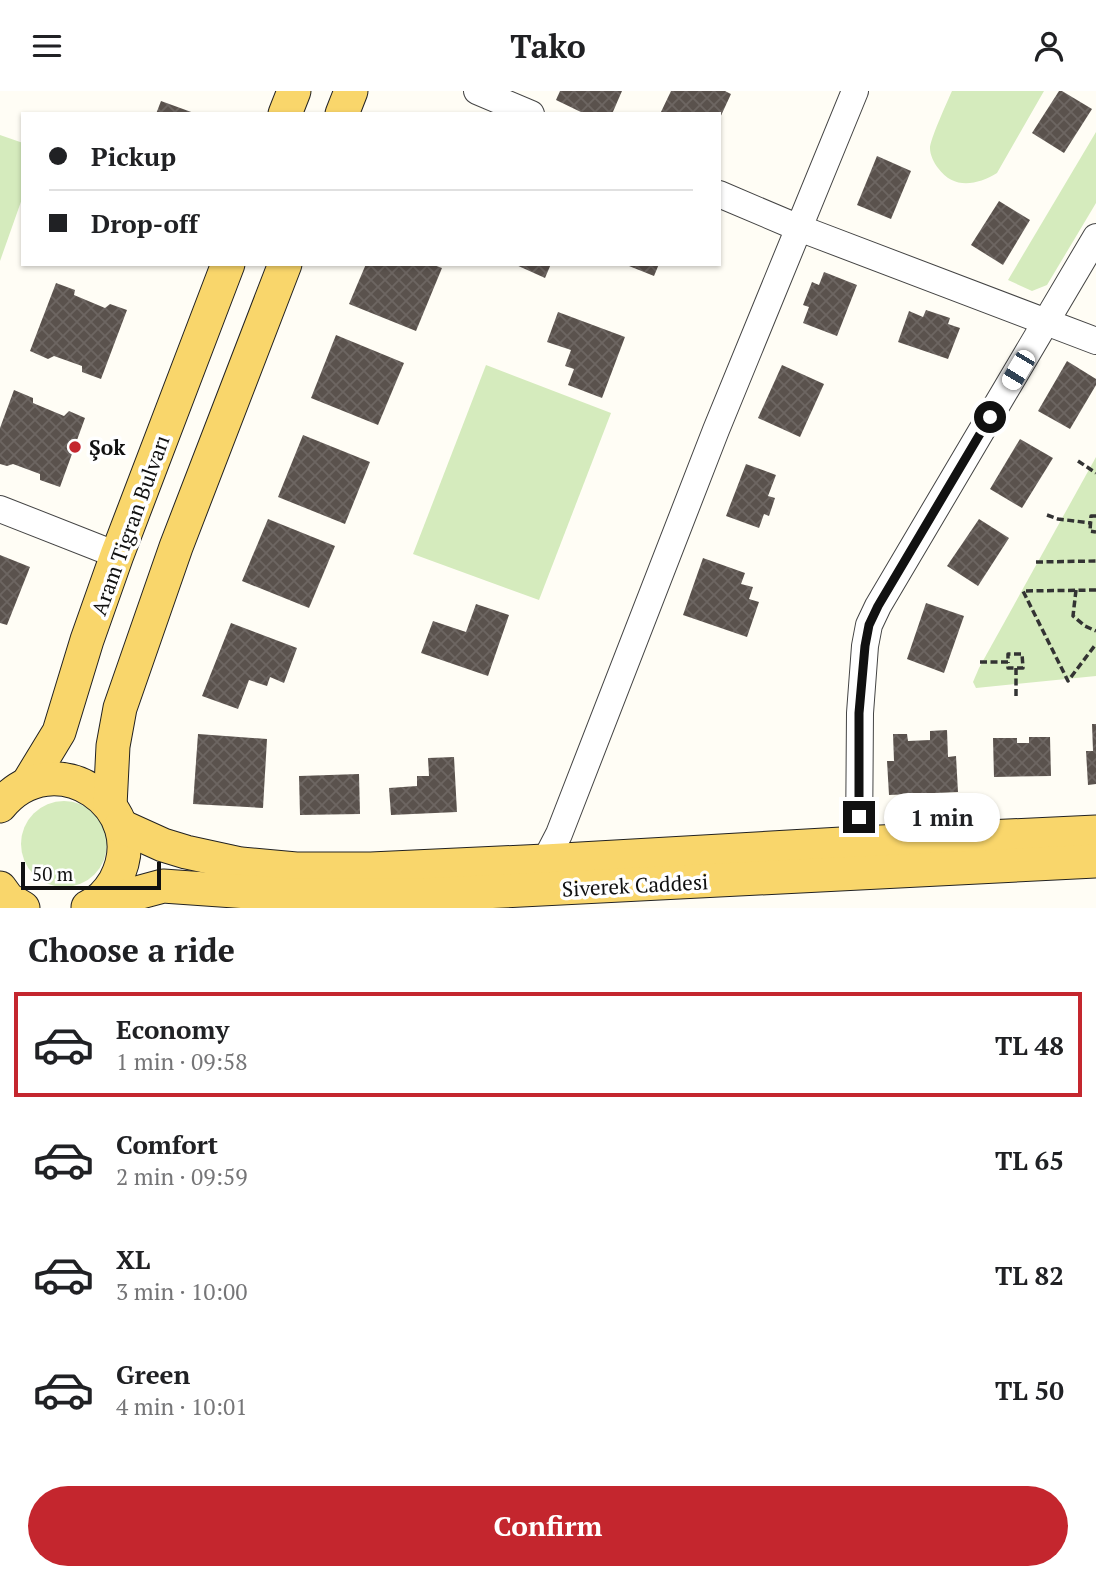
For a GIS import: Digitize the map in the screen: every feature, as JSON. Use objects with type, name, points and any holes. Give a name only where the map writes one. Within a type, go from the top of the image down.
[{"type":"main road","points":[[286,112],[294,91]]},
{"type":"main road","points":[[343,112],[351,91]]},
{"type":"main road","name":"Aram Tigran Bulvarı","points":[[28,783],[59,732],[117,555],[227,266]]},
{"type":"main road","points":[[90,907],[110,890],[120,870],[124,848],[116,816],[113,746],[120,708],[176,547],[284,266]]},
{"type":"main road","name":"Siverek Caddesi","points":[[28,783],[51,778],[74,781],[94,790],[116,816],[163,845],[241,864],[296,869],[371,869],[545,861],[859,842],[1096,832]]},
{"type":"main road","points":[[0,806],[8,796],[28,783]]},
{"type":"main road","name":"Siverek Caddesi","points":[[90,907],[163,886],[290,895],[423,895],[1096,861]]},
{"type":"main road","points":[[0,888],[8,899],[23,908]]},
{"type":"street","points":[[477,91],[526,112]]},
{"type":"street","points":[[545,861],[559,834],[716,430],[855,91]]},
{"type":"street","points":[[721,195],[799,228],[1096,341]]},
{"type":"street","points":[[859,842],[859,713],[869,625],[1096,237]]},
{"type":"street","points":[[0,509],[117,555]]},
{"type":"path","points":[[1078,461],[1096,473]]},
{"type":"path","points":[[1047,515],[1091,523]]},
{"type":"path","points":[[1096,516],[1091,516],[1090,531],[1096,531]]},
{"type":"path","points":[[1036,562],[1096,562]]},
{"type":"path","points":[[1076,590],[1073,616],[1096,631]]},
{"type":"path","points":[[1096,590],[1023,591],[1068,681],[1096,644]]},
{"type":"path","points":[[1008,654],[1022,654],[1023,668],[1008,668],[1008,662],[1008,654]]},
{"type":"path","points":[[981,662],[1008,662]]},
{"type":"path","points":[[1016,668],[1016,699]]},
{"type":"green space","points":[[952,91],[1044,91],[997,173],[982,180],[966,183],[951,180],[938,168],[931,156],[933,137]]},
{"type":"green space","points":[[1096,132],[1096,203],[1047,285],[1032,291],[1008,280]]},
{"type":"green space","points":[[0,135],[21,142],[21,202],[0,261]]},
{"type":"green space","points":[[486,365],[611,413],[539,600],[413,554]]},
{"type":"green space","points":[[1096,457],[1096,676],[976,688],[973,682],[979,668]]},
{"type":"green space","points":[[64,801],[88,808],[100,820],[107,844],[100,868],[88,880],[64,887],[40,880],[28,868],[21,844],[28,820],[40,808]]},
{"type":"building","points":[[560,91],[622,91],[613,112],[581,112],[556,100]]},
{"type":"building","points":[[671,91],[725,91],[731,94],[721,116],[721,112],[661,112]]},
{"type":"building","points":[[1059,91],[1092,109],[1064,153],[1032,133]]},
{"type":"building","points":[[161,101],[191,112],[157,112]]},
{"type":"building","points":[[877,156],[911,171],[891,219],[857,205]]},
{"type":"building","points":[[999,201],[1030,220],[1003,265],[971,245]]},
{"type":"building","points":[[365,266],[442,268],[416,331],[349,304]]},
{"type":"building","points":[[518,266],[550,266],[545,278]]},
{"type":"building","points":[[629,266],[658,266],[654,276]]},
{"type":"building","points":[[824,272],[857,285],[837,336],[803,323],[809,307],[803,305],[812,282],[819,285]]},
{"type":"building","points":[[56,283],[75,290],[74,295],[105,308],[110,304],[127,310],[101,379],[82,372],[82,366],[54,356],[48,359],[30,351]]},
{"type":"building","points":[[926,310],[950,318],[948,324],[960,328],[948,359],[898,342],[909,311],[923,317]]},
{"type":"building","points":[[558,312],[625,337],[602,398],[568,385],[574,369],[565,366],[571,350],[547,342]]},
{"type":"building","points":[[336,335],[404,363],[378,425],[311,398]]},
{"type":"building","points":[[1067,361],[1096,379],[1096,385],[1070,429],[1038,411]]},
{"type":"building","points":[[782,365],[824,384],[800,437],[758,418]]},
{"type":"building","points":[[14,390],[33,398],[33,403],[64,416],[69,411],[85,418],[60,487],[40,480],[40,474],[13,464],[0,464],[0,428]]},
{"type":"building","points":[[303,435],[370,462],[345,524],[278,497]]},
{"type":"building","points":[[1020,439],[1053,458],[1022,508],[990,489]]},
{"type":"building","points":[[746,464],[776,475],[768,496],[775,498],[769,516],[764,514],[759,528],[726,516]]},
{"type":"building","points":[[268,519],[335,546],[309,608],[242,581]]},
{"type":"building","points":[[979,519],[1009,538],[978,586],[947,566]]},
{"type":"building","points":[[0,555],[30,567],[7,625],[0,623]]},
{"type":"building","points":[[703,558],[745,573],[741,584],[753,587],[749,599],[759,602],[747,637],[683,615]]},
{"type":"building","points":[[926,603],[964,616],[944,673],[907,659]]},
{"type":"building","points":[[476,604],[509,615],[488,676],[421,653],[433,621],[466,632]]},
{"type":"building","points":[[231,623],[297,648],[284,683],[270,677],[267,686],[249,680],[238,709],[202,696]]},
{"type":"building","points":[[1092,724],[1096,724],[1096,784],[1088,785],[1086,751],[1093,751]]},
{"type":"building","points":[[947,730],[948,757],[956,756],[958,792],[889,795],[887,761],[894,761],[893,734],[907,734],[908,741],[930,740],[930,731]]},
{"type":"building","points":[[198,734],[267,739],[263,808],[193,804]]},
{"type":"building","points":[[1029,737],[1050,737],[1051,776],[994,777],[993,738],[1017,738],[1017,743],[1029,743]]},
{"type":"building","points":[[454,757],[457,812],[391,815],[389,788],[417,786],[417,776],[429,776],[428,758]]},
{"type":"building","points":[[359,774],[360,814],[300,815],[299,776]]},
{"type":"place","name":"Şok","points":[[75,447]]},
{"type":"route","points":[[859,817],[859,713],[869,625],[990,417]]}]
